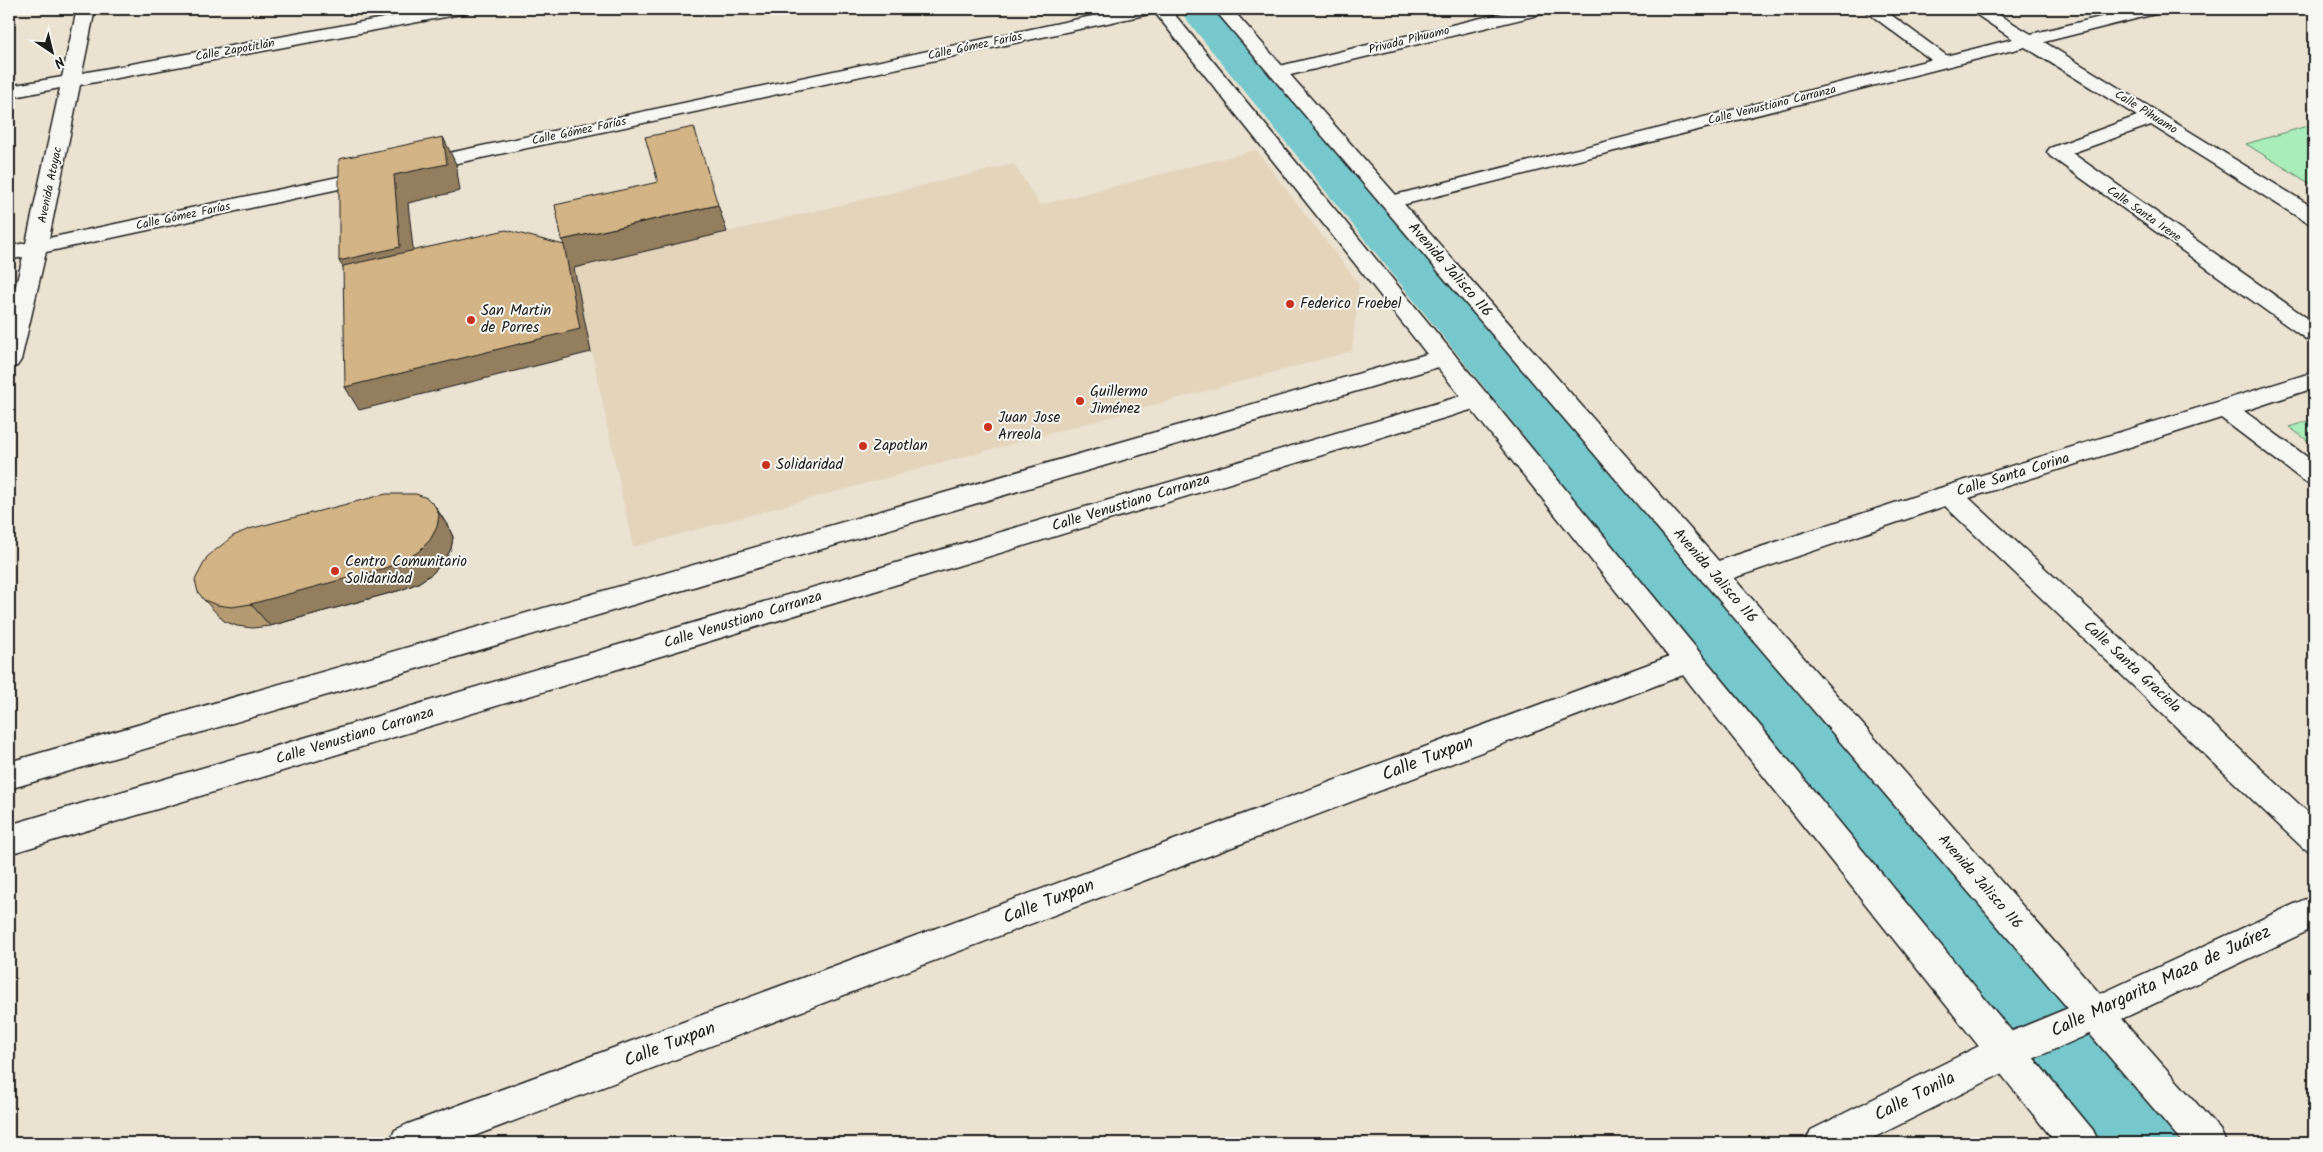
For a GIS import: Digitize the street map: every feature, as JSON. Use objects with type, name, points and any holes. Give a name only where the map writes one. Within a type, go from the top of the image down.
[{"type":"street","name":"Avenida Atoyac","points":[[9,360],[73,80],[86,9]]},
{"type":"street","name":"Calle Zapotitlán","points":[[9,92],[461,9]]},
{"type":"street","name":"Calle Gómez Farías","points":[[9,253],[1149,9]]},
{"type":"street","points":[[1161,9],[1689,661],[2011,1049],[2080,1143]]},
{"type":"street","name":"Avenida Jalisco 116","points":[[1223,9],[1713,574],[2082,1020],[2207,1143]]},
{"type":"street","name":"Privada Pihuamo","points":[[1278,72],[1540,9]]},
{"type":"street","points":[[1872,9],[1945,61]]},
{"type":"street","name":"Calle Pihuamo","points":[[1977,9],[2314,217]]},
{"type":"street","name":"Calle Venustiano Carranza","points":[[1390,202],[2153,9]]},
{"type":"street","name":"Calle Santa Irene","points":[[2154,117],[2058,152],[2314,334]]},
{"type":"street","points":[[9,776],[1444,357]]},
{"type":"street","name":"Calle Santa Corina","points":[[1713,574],[1949,495],[2314,380]]},
{"type":"street","name":"Calle Venustiano Carranza","points":[[9,840],[1478,399]]},
{"type":"street","points":[[2225,409],[2314,475]]},
{"type":"street","name":"Calle Santa Graciela","points":[[1949,495],[2314,838]]},
{"type":"street","name":"Calle Tuxpan","points":[[408,1143],[1689,661]]},
{"type":"street","name":"Calle Margarita Maza de Juárez","points":[[2011,1049],[2082,1020],[2314,911]]},
{"type":"street","name":"Calle Tonila","points":[[1824,1143],[2011,1049]]},
{"type":"shaded area","points":[[1256,150],[1359,284],[1352,351],[633,547],[574,268],[1014,164],[1040,205]]},
{"type":"green space","points":[[2314,124],[2314,186],[2246,144]]},
{"type":"green space","points":[[2314,419],[2314,445],[2289,427]]},
{"type":"building","points":[[694,127],[718,205],[562,240],[555,205],[658,182],[645,137]]},
{"type":"building","points":[[443,137],[447,164],[394,175],[400,247],[339,261],[339,159]]},
{"type":"building","name":"San Martin de Porres","points":[[506,230],[564,245],[580,329],[345,387],[343,266]]},
{"type":"building","points":[[386,494],[416,494],[427,498],[435,506],[439,515],[437,527],[430,540],[418,552],[403,561],[385,568],[251,604],[232,607],[217,605],[204,600],[198,592],[195,580],[207,557],[233,536],[249,529]]},
{"type":"waterway","points":[[1195,9],[2142,1143]]},
{"type":"place","name":"Federico Froebel","points":[[1290,304]]},
{"type":"place","name":"San Martin de Porres","points":[[471,320]]},
{"type":"place","name":"Guillermo Jiménez","points":[[1080,401]]},
{"type":"place","name":"Juan Jose Arreola","points":[[988,427]]},
{"type":"place","name":"Zapotlan","points":[[863,446]]},
{"type":"place","name":"Solidaridad","points":[[766,465]]},
{"type":"place","name":"Centro Comunitario Solidaridad","points":[[335,571]]}]
